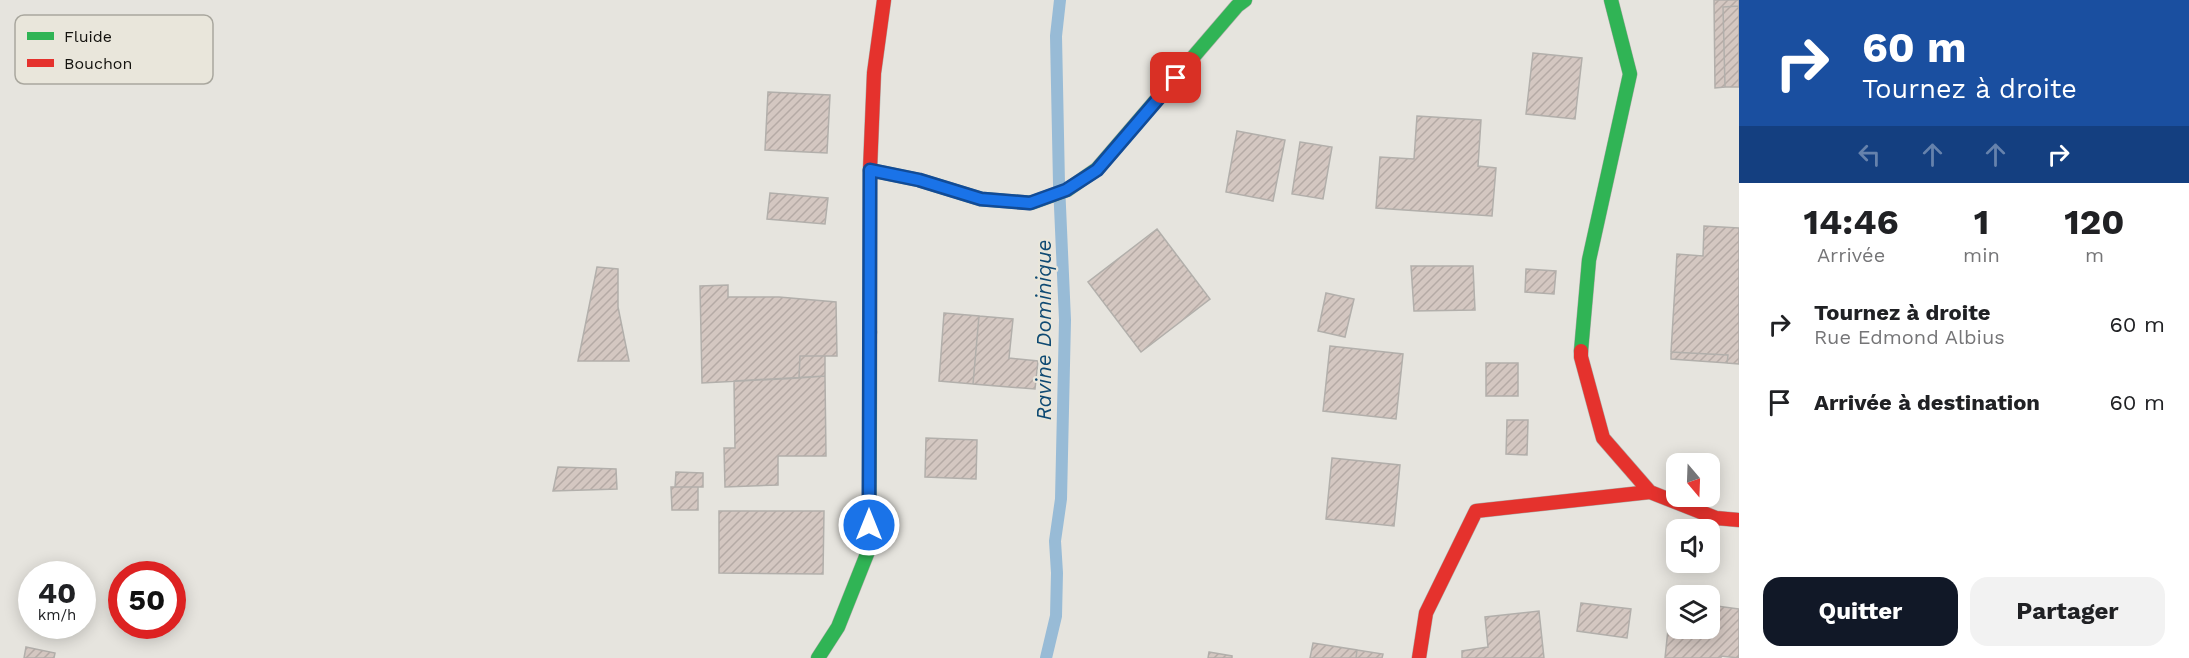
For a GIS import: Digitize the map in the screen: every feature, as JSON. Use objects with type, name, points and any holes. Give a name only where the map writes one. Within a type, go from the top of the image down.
[{"type":"main road","points":[[818,658],[838,627],[869,549],[870,170],[873,73],[884,0]]},
{"type":"main road","points":[[870,170],[919,180],[981,199],[1030,203],[1066,190],[1097,170],[1237,6],[1245,0]]},
{"type":"main road","points":[[1611,0],[1630,74],[1589,260],[1581,357],[1603,438],[1650,492],[1716,518],[1739,520]]},
{"type":"main road","points":[[1419,658],[1426,613],[1476,511],[1650,492]]},
{"type":"building","points":[[1714,0],[1739,0],[1739,6],[1723,7],[1725,87],[1715,88]]},
{"type":"building","points":[[1739,6],[1739,87],[1725,87],[1723,7]]},
{"type":"building","points":[[1533,53],[1582,58],[1575,119],[1526,114]]},
{"type":"building","points":[[768,92],[830,95],[827,153],[765,150]]},
{"type":"building","points":[[1417,116],[1481,120],[1478,166],[1496,168],[1492,216],[1376,208],[1380,157],[1414,159]]},
{"type":"building","points":[[1237,131],[1285,140],[1273,201],[1226,192]]},
{"type":"building","points":[[1300,142],[1332,147],[1323,199],[1292,194]]},
{"type":"building","points":[[770,193],[828,198],[825,224],[767,219]]},
{"type":"building","points":[[1704,226],[1739,228],[1739,364],[1727,363],[1728,355],[1671,352],[1677,254],[1703,256]]},
{"type":"building","points":[[1157,229],[1210,299],[1141,352],[1088,282]]},
{"type":"building","points":[[1411,266],[1473,266],[1475,310],[1414,311]]},
{"type":"building","points":[[597,267],[618,269],[618,307],[629,361],[578,361]]},
{"type":"building","points":[[1526,269],[1556,271],[1554,294],[1525,292]]},
{"type":"building","points":[[728,285],[728,297],[779,297],[836,302],[837,356],[800,356],[799,378],[702,383],[700,286]]},
{"type":"building","points":[[1326,293],[1354,299],[1345,337],[1318,331]]},
{"type":"building","points":[[944,313],[979,316],[973,384],[939,381]]},
{"type":"building","points":[[979,316],[1013,319],[1009,358],[1038,361],[1035,389],[973,384]]},
{"type":"building","points":[[1330,346],[1403,354],[1396,419],[1323,411]]},
{"type":"building","points":[[1671,352],[1728,355],[1727,363],[1671,359]]},
{"type":"building","points":[[800,356],[825,356],[825,376],[799,378]]},
{"type":"building","points":[[1486,363],[1518,363],[1518,396],[1486,396]]},
{"type":"building","points":[[825,376],[826,456],[778,456],[778,485],[725,487],[724,448],[735,448],[734,381]]},
{"type":"building","points":[[1507,420],[1528,420],[1527,455],[1506,454]]},
{"type":"building","points":[[926,438],[977,440],[976,479],[925,477]]},
{"type":"building","points":[[1332,458],[1400,465],[1394,526],[1326,519]]},
{"type":"building","points":[[558,467],[616,469],[617,489],[553,491]]},
{"type":"building","points":[[676,472],[703,473],[703,487],[675,487]]},
{"type":"building","points":[[671,487],[698,487],[698,510],[672,510]]},
{"type":"building","points":[[719,511],[824,511],[823,574],[719,573]]},
{"type":"building","points":[[1581,603],[1631,609],[1627,638],[1577,631]]},
{"type":"building","points":[[1720,606],[1739,609],[1739,658],[1721,656],[1721,658],[1665,658],[1667,639],[1720,639]]},
{"type":"building","points":[[1539,611],[1544,658],[1462,658],[1462,651],[1488,647],[1485,617]]},
{"type":"building","points":[[1313,643],[1357,650],[1356,658],[1310,658]]},
{"type":"building","points":[[26,647],[55,653],[54,658],[24,658]]},
{"type":"building","points":[[1357,650],[1383,654],[1382,658],[1356,658]]},
{"type":"building","points":[[1209,652],[1232,656],[1232,658],[1208,658]]},
{"type":"waterway","name":"Ravine Dominique","points":[[1046,658],[1056,616],[1055,541],[1061,499],[1065,320],[1056,36],[1060,0]]},
{"type":"traffic: fast","points":[[870,170],[919,180],[981,199],[1031,203],[1067,190],[1097,169],[1237,6],[1245,0]]},
{"type":"traffic: fast","points":[[1581,351],[1589,260],[1630,74],[1611,0]]},
{"type":"traffic: fast","points":[[818,658],[838,627],[869,549],[870,332]]},
{"type":"traffic: jam","points":[[870,332],[870,170],[874,73],[884,0]]},
{"type":"traffic: jam","points":[[1581,351],[1603,438],[1650,492],[1716,518],[1739,520]]},
{"type":"traffic: jam","points":[[1419,658],[1426,613],[1476,511],[1650,492]]},
{"type":"route","points":[[869,525],[870,170],[919,180],[981,199],[1030,203],[1066,190],[1097,170],[1176,78]]}]
